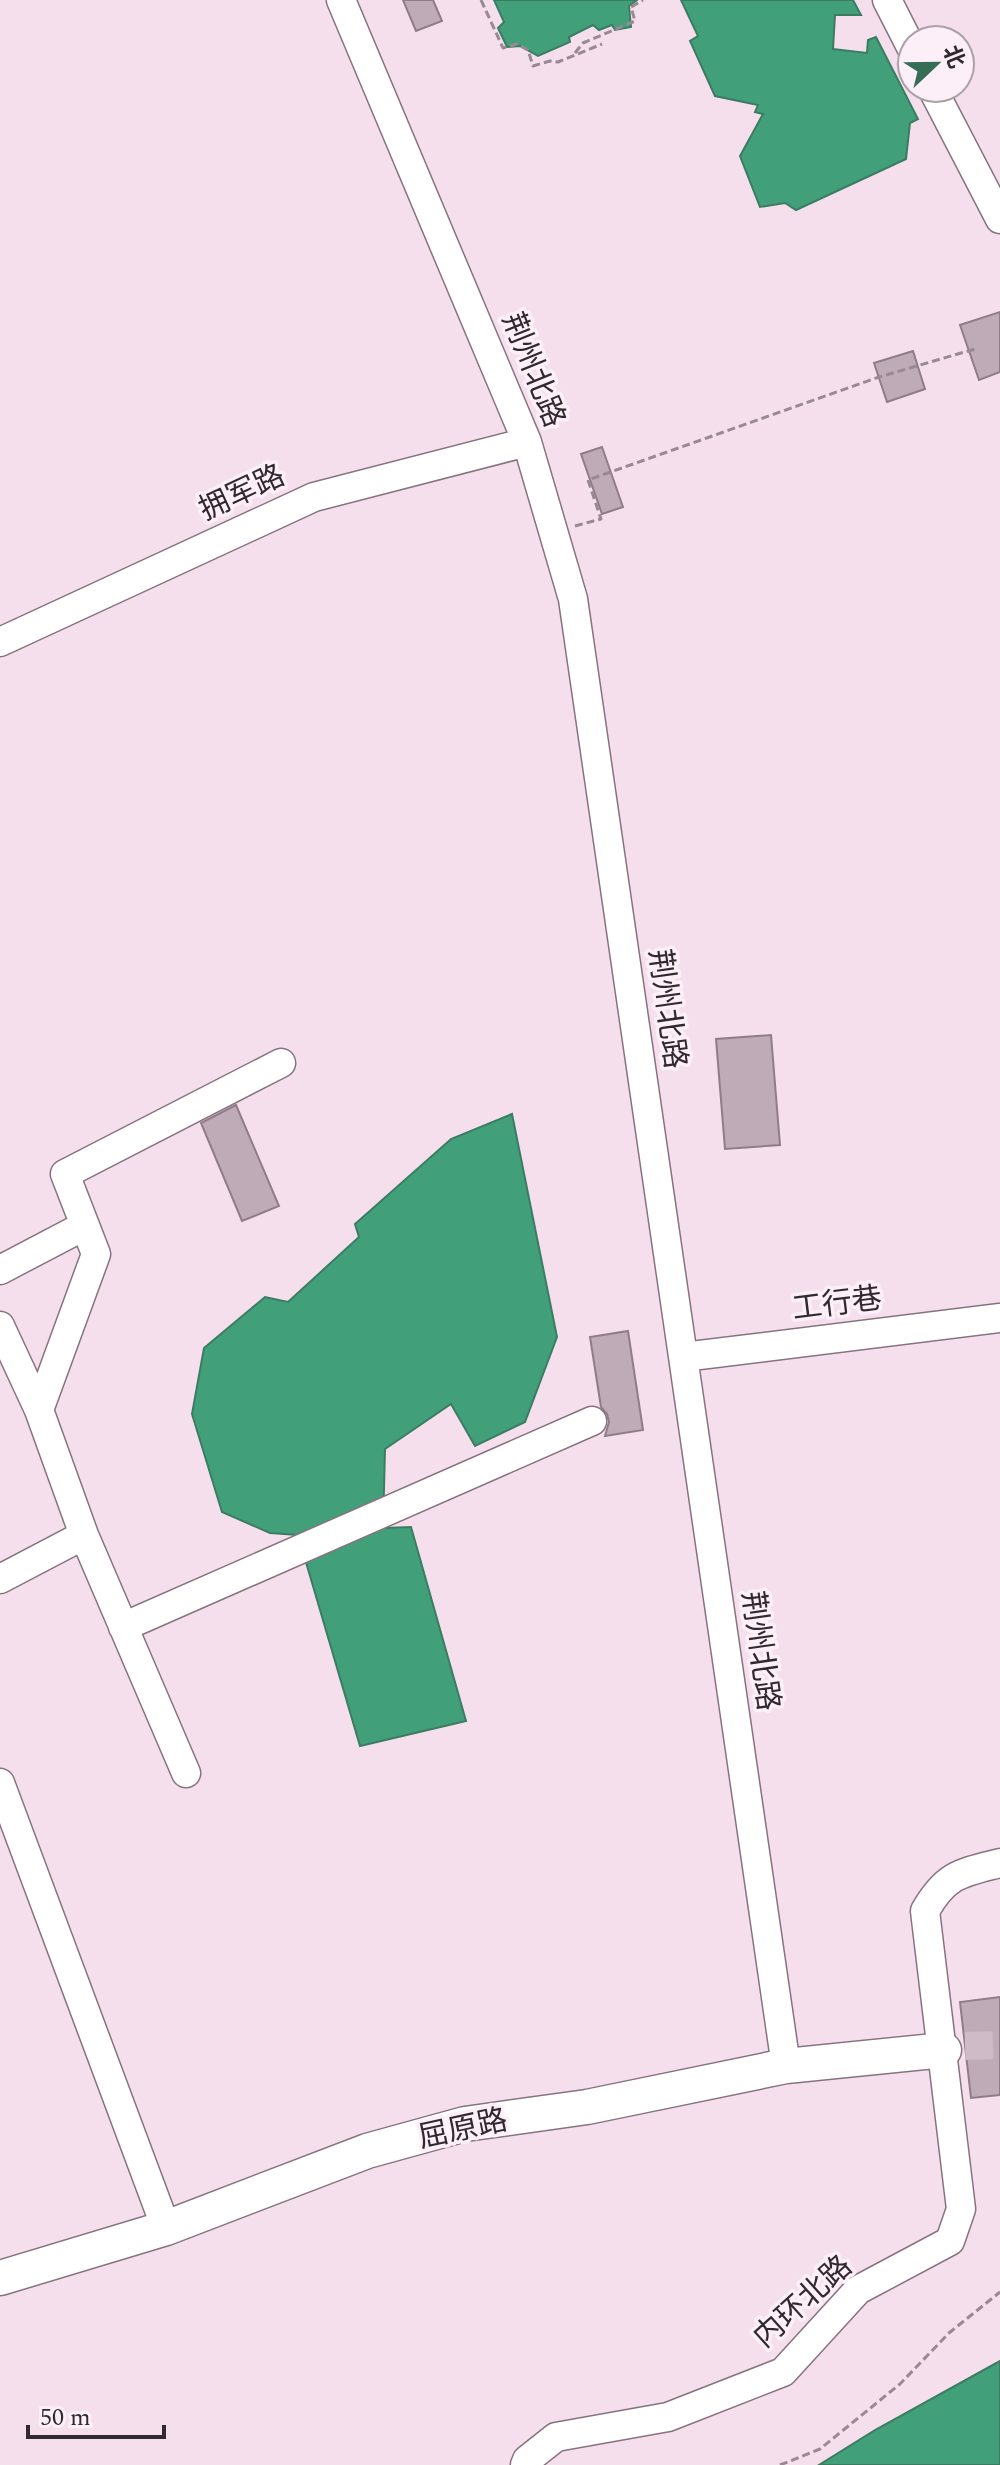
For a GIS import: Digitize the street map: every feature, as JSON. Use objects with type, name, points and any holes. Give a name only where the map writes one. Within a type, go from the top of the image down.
[{"type":"main road","name":"屈原路","points":[[0,2278],[166,2228],[367,2151],[465,2124],[587,2107],[786,2066],[954,2048]]},
{"type":"street","name":"荆州北路","points":[[341,0],[527,442],[573,599],[786,2066]]},
{"type":"street","points":[[887,0],[899,24]]},
{"type":"street","points":[[940,104],[1000,219]]},
{"type":"street","name":"拥军路","points":[[0,642],[314,497],[527,442]]},
{"type":"street","points":[[39,1410],[96,1254],[65,1174],[281,1063]]},
{"type":"street","points":[[0,1270],[84,1226]]},
{"type":"street","name":"工行巷","points":[[683,1357],[1000,1318]]},
{"type":"street","points":[[0,1326],[39,1410],[84,1535],[186,1773]]},
{"type":"street","points":[[123,1627],[592,1421]]},
{"type":"street","points":[[0,1579],[84,1535]]},
{"type":"street","points":[[0,1783],[166,2228]]},
{"type":"street","name":"内环北路","points":[[525,2465],[556,2437],[668,2417],[783,2372],[858,2290],[950,2241],[961,2209],[954,2048],[925,1911],[937,1889],[959,1874],[1000,1863]]},
{"type":"path","points":[[481,0],[503,48],[517,44],[528,50],[533,66],[558,62],[602,44]]},
{"type":"path","points":[[573,56],[583,43],[635,21],[631,7],[643,0]]},
{"type":"path","points":[[553,533],[601,519],[588,480],[879,377],[975,349]]},
{"type":"path","points":[[780,2465],[820,2449],[900,2384],[949,2333],[1000,2292]]},
{"type":"shaded area","points":[[494,0],[637,0],[629,6],[631,27],[615,30],[612,25],[599,30],[593,25],[569,37],[570,42],[538,56],[520,46],[507,47],[498,28],[504,22]]},
{"type":"shaded area","points":[[681,0],[853,0],[861,15],[835,15],[833,49],[867,53],[868,40],[876,37],[896,76],[896,104],[910,104],[918,119],[910,123],[906,159],[796,210],[785,203],[760,207],[740,156],[763,114],[755,112],[758,105],[715,96],[690,41],[698,36]]},
{"type":"shaded area","points":[[512,1114],[557,1337],[525,1422],[475,1446],[451,1404],[385,1449],[383,1528],[411,1527],[466,1721],[360,1746],[298,1535],[270,1533],[222,1512],[192,1414],[204,1348],[265,1297],[288,1302],[359,1237],[355,1224],[451,1139]]},
{"type":"shaded area","points":[[1000,2361],[1000,2465],[819,2465],[875,2430]]},
{"type":"building","points":[[403,0],[433,0],[442,21],[416,31]]},
{"type":"building","points":[[1000,312],[1000,372],[979,380],[960,325]]},
{"type":"building","points":[[913,351],[925,389],[887,402],[874,363]]},
{"type":"building","points":[[602,447],[623,507],[602,514],[581,454]]},
{"type":"building","points":[[771,1035],[780,1145],[725,1149],[716,1039]]},
{"type":"building","points":[[236,1105],[279,1206],[242,1221],[201,1123]]},
{"type":"building","points":[[628,1331],[643,1430],[605,1436],[609,1422],[601,1407],[590,1337]]},
{"type":"building","points":[[1000,1997],[1000,2095],[971,2098],[960,2002]]},
{"type":"tunnel","points":[[965,2046],[1000,2045]]}]
